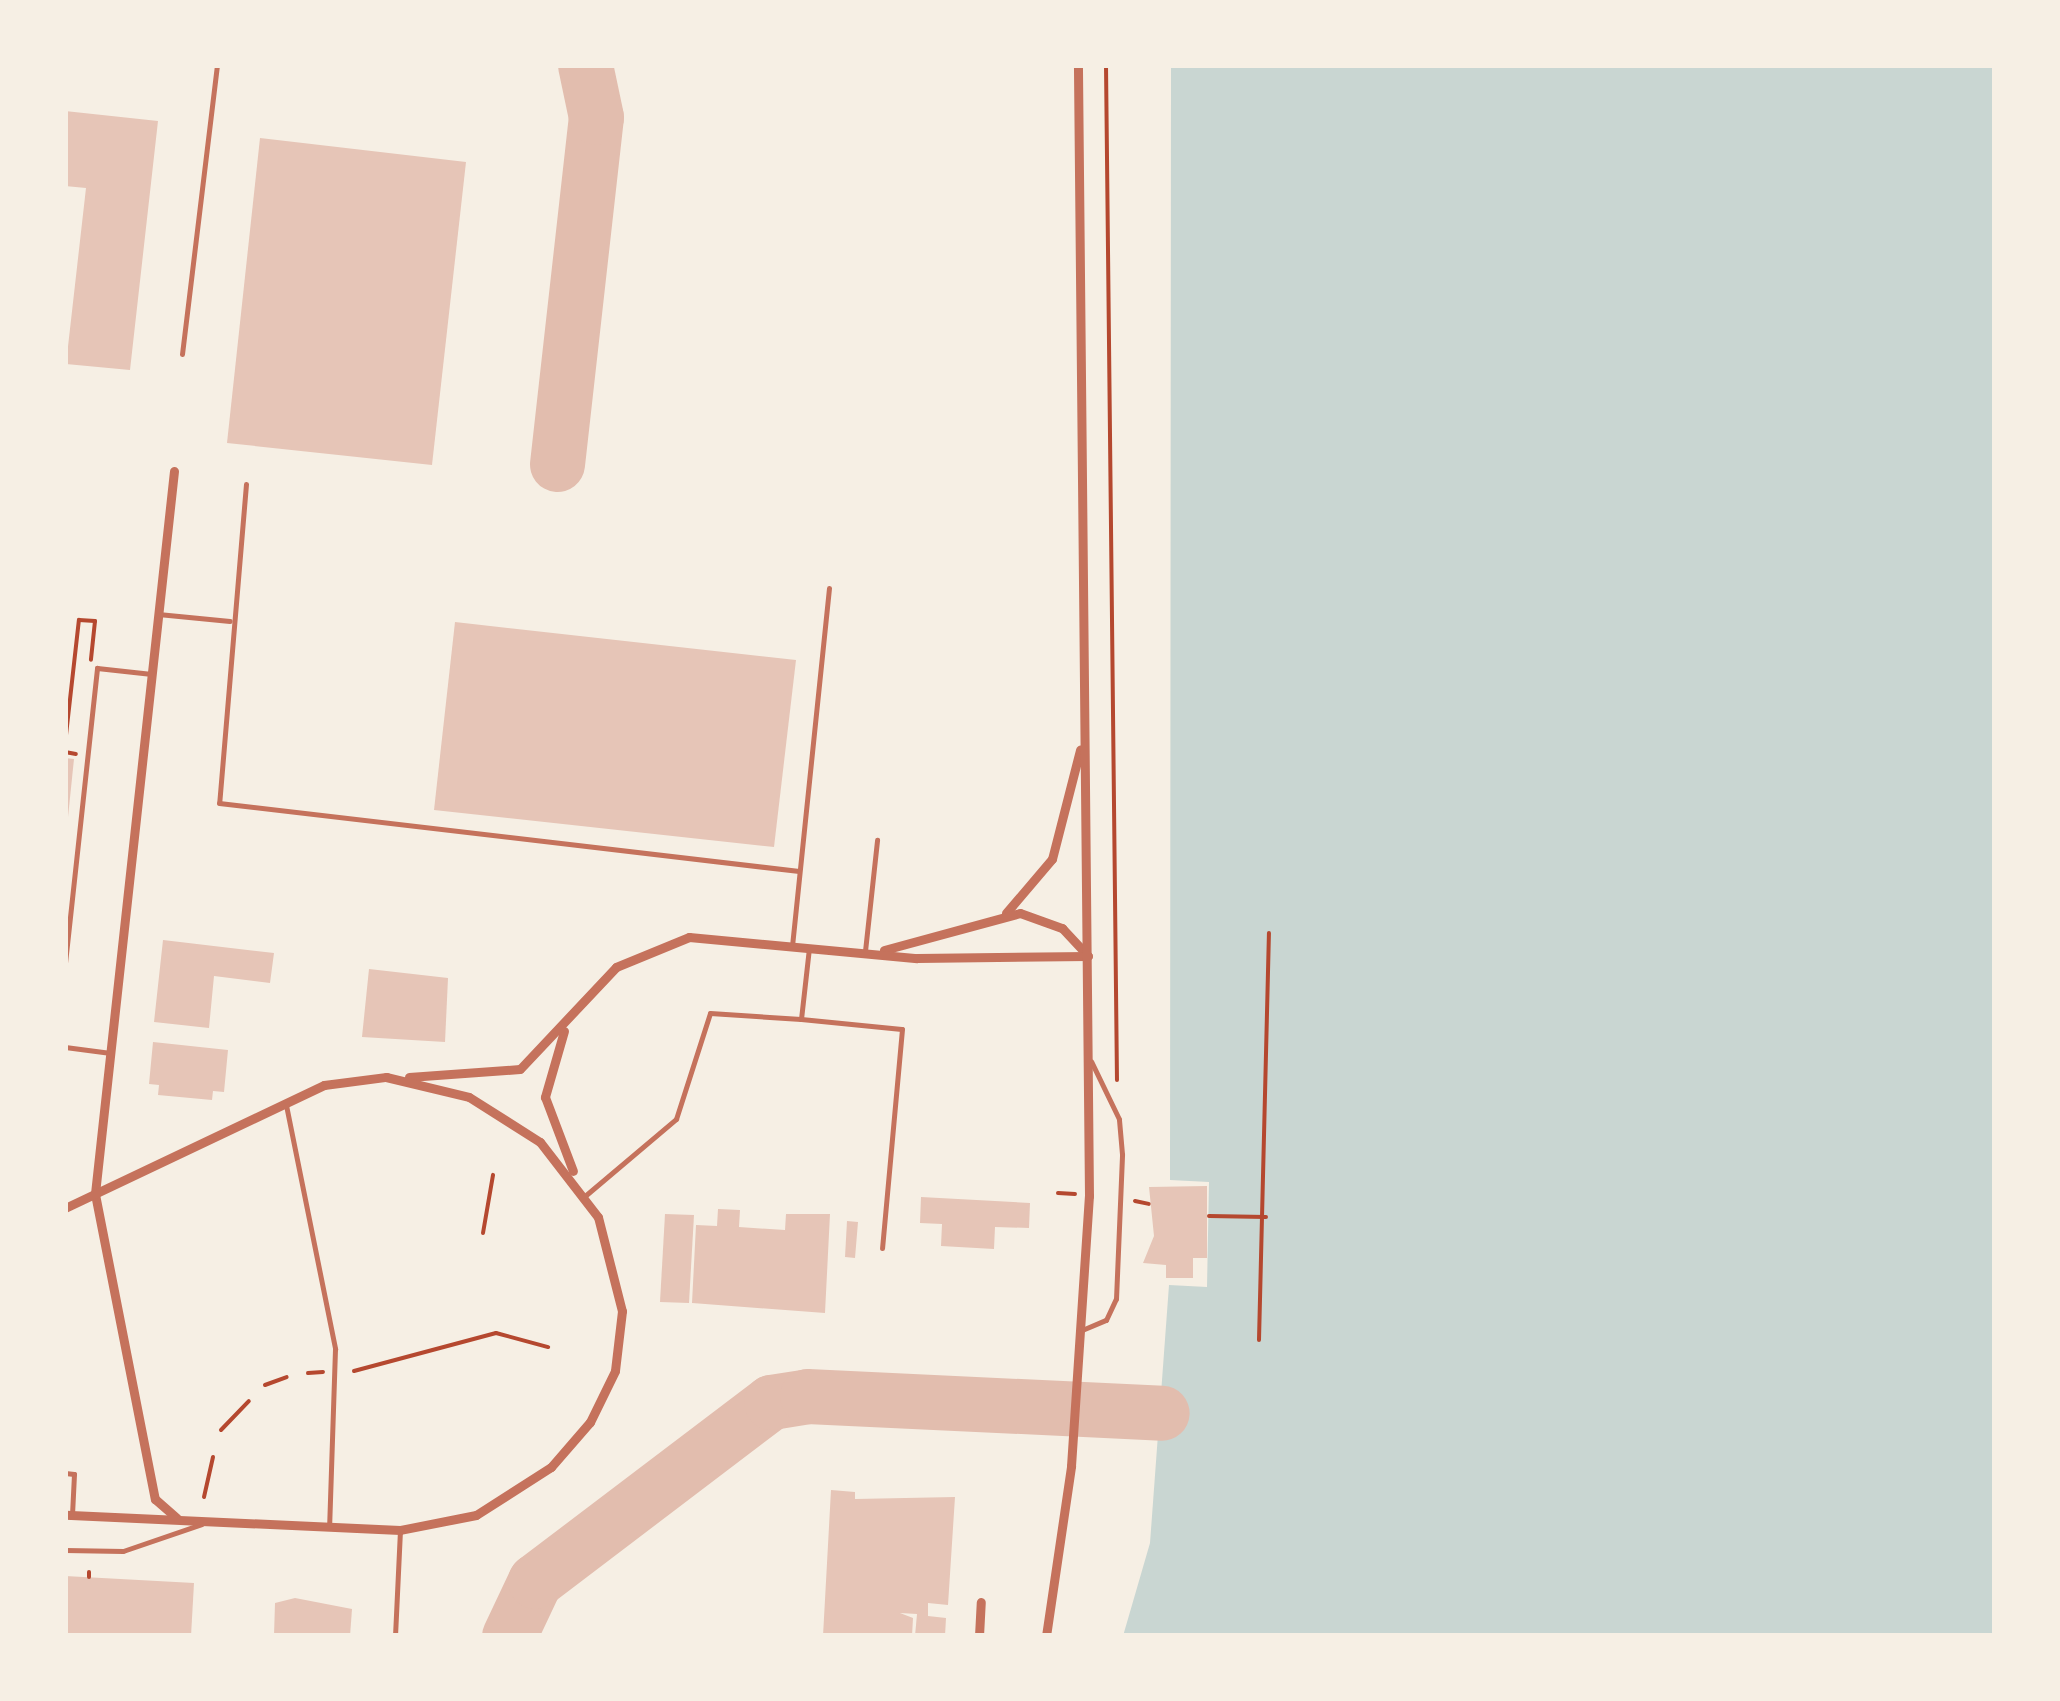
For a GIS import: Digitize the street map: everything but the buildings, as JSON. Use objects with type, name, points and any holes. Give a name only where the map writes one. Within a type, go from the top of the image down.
[{"type":"street","points":[[1046,1636],[1080,1331],[1090,1059],[1083,728],[1078,65]]},
{"type":"street","points":[[174,472],[96,1194],[156,1499],[189,1520]]},
{"type":"street","points":[[991,921],[1020,903],[1052,859],[1083,728]]},
{"type":"street","points":[[868,952],[991,921],[1046,918],[1088,956]]},
{"type":"street","points":[[65,1208],[334,1082],[506,1074],[567,1023],[600,980],[650,947],[713,936],[868,952],[1088,956]]},
{"type":"street","points":[[68,1515],[400,1530],[456,1521],[514,1495],[573,1444],[605,1397],[620,1348],[620,1285],[545,1097],[567,1023]]},
{"type":"street","points":[[386,1077],[494,1110],[578,1183]]},
{"type":"street","points":[[979,1636],[981,1602]]},
{"type":"lane","points":[[182,354],[217,65]]},
{"type":"lane","points":[[246,484],[230,622],[236,639],[219,803],[800,871]]},
{"type":"lane","points":[[792,946],[829,588]]},
{"type":"lane","points":[[158,614],[230,622]]},
{"type":"lane","points":[[65,963],[98,668],[152,674]]},
{"type":"lane","points":[[868,952],[878,840]]},
{"type":"lane","points":[[801,1018],[809,948]]},
{"type":"lane","points":[[586,1195],[676,1119],[710,1014],[801,1018],[902,1029],[882,1248]]},
{"type":"lane","points":[[65,1048],[111,1053]]},
{"type":"lane","points":[[1080,1331],[1106,1320],[1116,1299],[1122,1154],[1119,1119],[1090,1059]]},
{"type":"lane","points":[[286,1102],[335,1349],[329,1528]]},
{"type":"lane","points":[[65,1473],[74,1474],[68,1515]]},
{"type":"lane","points":[[65,1550],[123,1552],[218,1522]]},
{"type":"lane","points":[[395,1636],[400,1530]]},
{"type":"path","points":[[1106,65],[1117,1080]]},
{"type":"path","points":[[65,744],[79,620]]},
{"type":"path","points":[[1260,1340],[1266,1217],[1269,933]]},
{"type":"path","points":[[483,1233],[494,1175]]},
{"type":"path","points":[[1210,1216],[1266,1217]]},
{"type":"path","points":[[354,1371],[496,1333],[548,1347]]},
{"type":"path","points":[[308,1373],[326,1372]]},
{"type":"path","points":[[265,1386],[287,1377]]},
{"type":"path","points":[[221,1430],[249,1401]]},
{"type":"path","points":[[204,1496],[213,1457]]},
{"type":"shaded area","points":[[1171,65],[1995,65],[1995,1636],[1123,1636],[1150,1543],[1169,1285],[1207,1287],[1209,1182],[1170,1180]]},
{"type":"taxiway","points":[[557,464],[596,117],[585,65]]},
{"type":"taxiway","points":[[509,1636],[535,1581],[771,1402],[807,1396],[1162,1413]]}]
